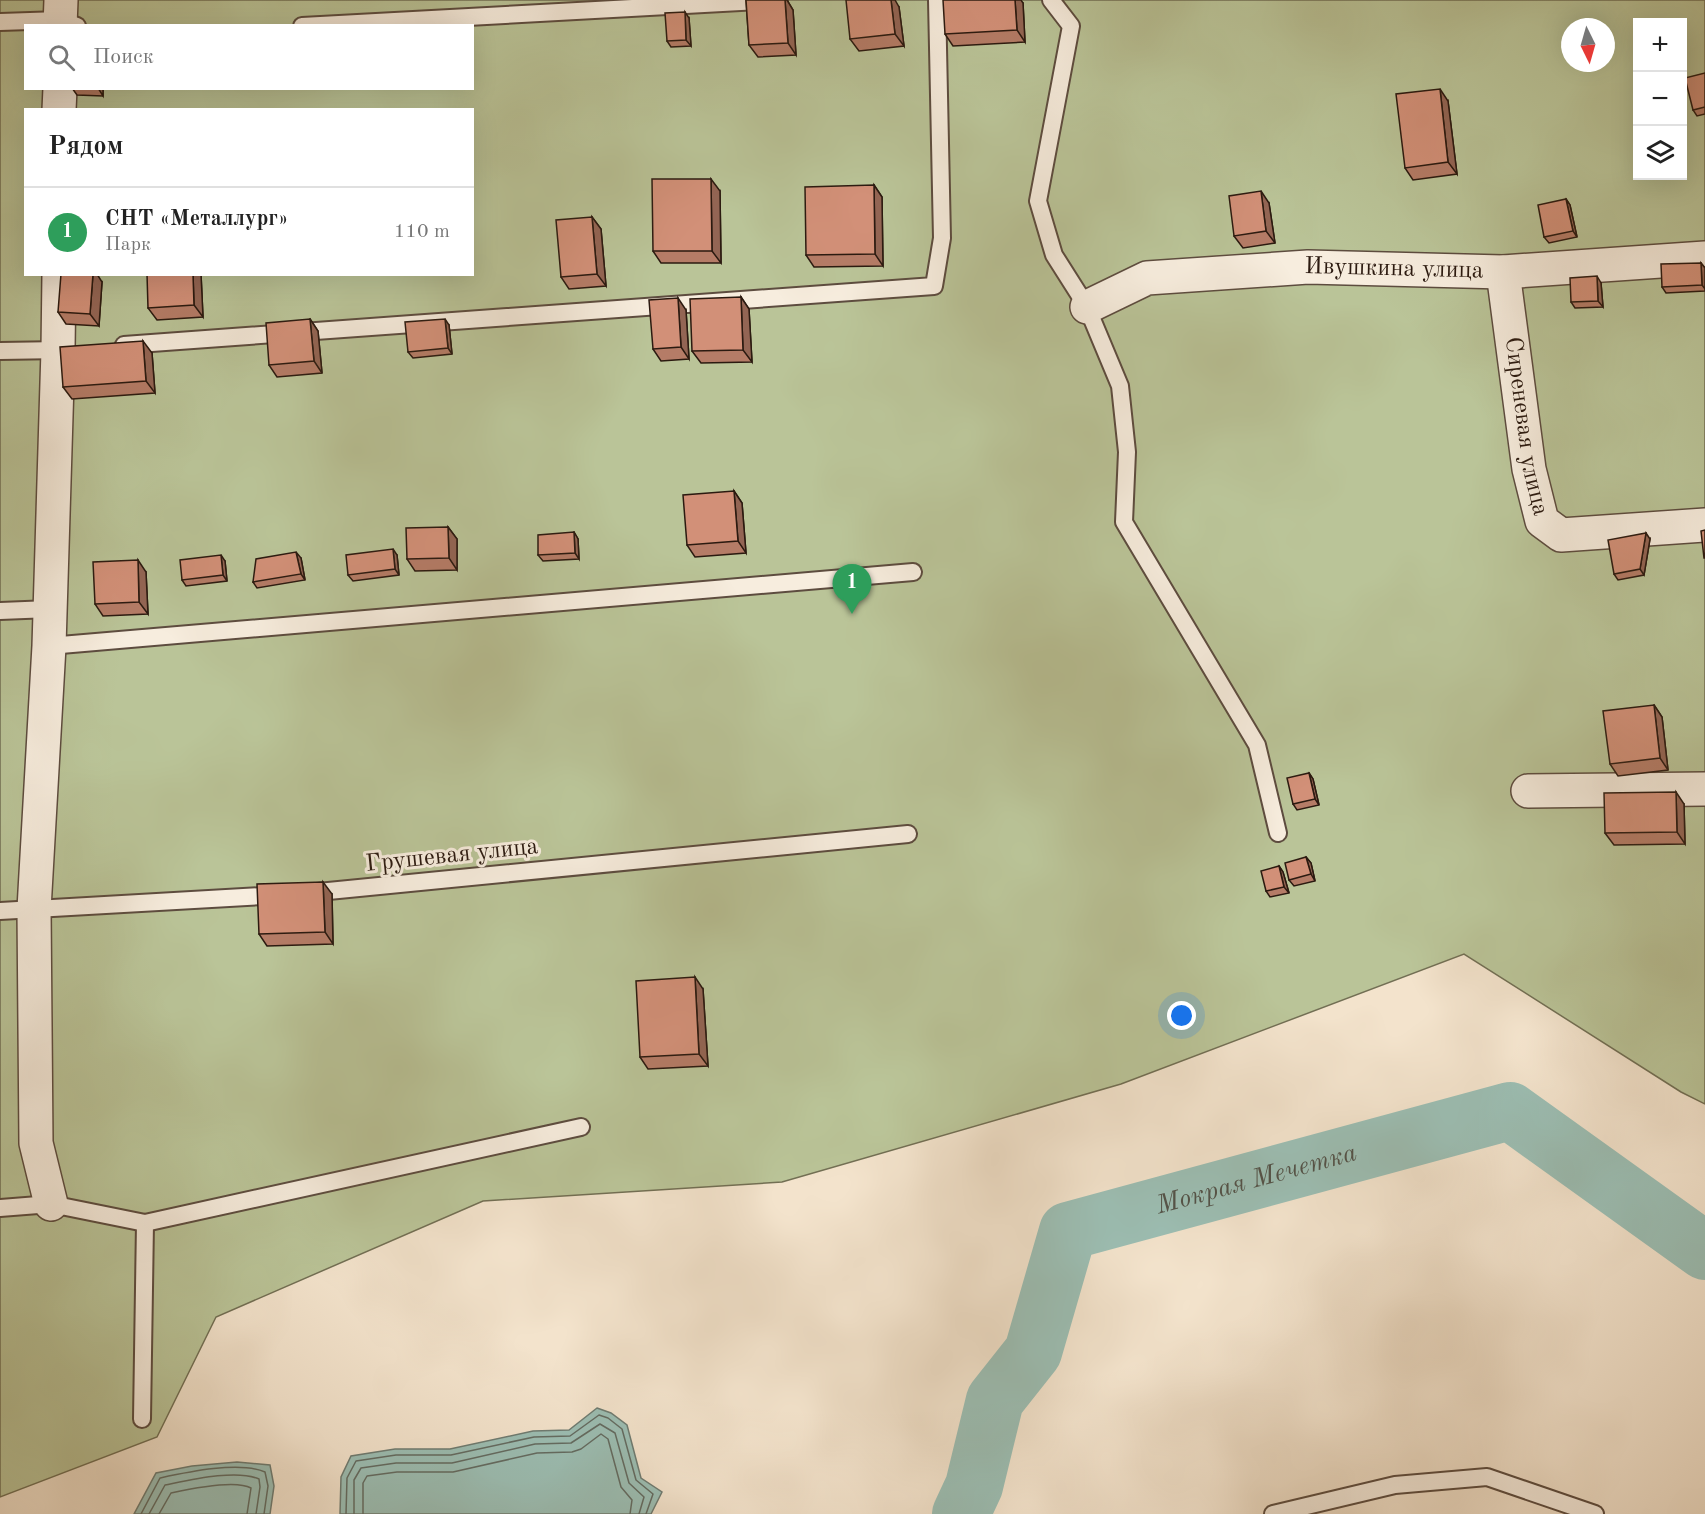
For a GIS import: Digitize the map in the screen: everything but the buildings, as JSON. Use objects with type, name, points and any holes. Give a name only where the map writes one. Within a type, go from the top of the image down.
[{"type":"street","points":[[59,108],[60,90]]},
{"type":"street","name":"Ивушкина улица","points":[[1087,307],[1147,278],[1308,267],[1503,272],[1705,258]]},
{"type":"street","name":"Сиреневая улица","points":[[1503,272],[1529,470],[1542,521],[1561,535],[1705,525]]},
{"type":"street","points":[[51,1204],[36,1143],[34,909],[50,609],[70,349],[59,276]]},
{"type":"street","points":[[1528,791],[1705,789]]},
{"type":"lane","points":[[339,24],[779,0]]},
{"type":"lane","points":[[106,346],[934,286],[942,238],[937,0]]},
{"type":"lane","points":[[1050,0],[1071,26],[1038,201],[1054,255],[1087,307],[1120,386],[1127,452],[1124,522],[1257,745],[1278,833]]},
{"type":"lane","points":[[0,22],[64,18]]},
{"type":"lane","points":[[0,351],[70,349]]},
{"type":"lane","points":[[49,646],[913,572]]},
{"type":"lane","points":[[0,612],[50,609]]},
{"type":"lane","name":"Грушевая улица","points":[[0,911],[331,892],[908,834]]},
{"type":"lane","points":[[0,1208],[51,1204],[145,1223],[581,1127]]},
{"type":"lane","points":[[142,1419],[145,1223]]},
{"type":"lane","points":[[1273,1514],[1395,1485],[1487,1477],[1595,1514]]},
{"type":"green space","points":[[0,0],[1705,0],[1705,1104],[1681,1092],[1464,954],[1121,1084],[782,1182],[483,1201],[216,1317],[157,1437],[0,1497]]},
{"type":"water","points":[[597,1408],[611,1413],[627,1425],[641,1478],[662,1492],[651,1514],[340,1514],[341,1477],[351,1456],[395,1449],[450,1449],[533,1431],[569,1430]]},
{"type":"water","points":[[237,1462],[270,1465],[274,1486],[270,1514],[134,1514],[156,1473],[192,1466]]},
{"type":"waterway","name":"Мокрая Мечетка","points":[[961,1514],[974,1486],[995,1400],[1033,1352],[1068,1231],[1510,1111],[1705,1251]]},
{"type":"place","name":"СНТ «Металлург»","points":[[852,614]]}]
